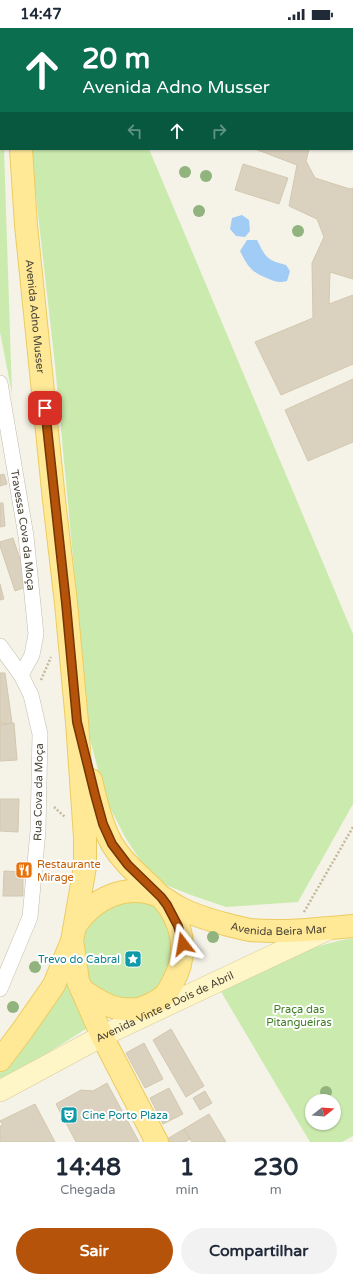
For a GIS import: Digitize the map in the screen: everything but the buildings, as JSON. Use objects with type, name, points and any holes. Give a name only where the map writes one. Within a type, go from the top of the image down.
[{"type":"main road","name":"Avenida Adno Musser","points":[[21,150],[26,225],[66,603],[77,722],[85,837],[85,867],[74,934]]},
{"type":"main road","name":"Avenida Adno Musser","points":[[77,722],[103,824],[112,844],[128,865],[161,897]]},
{"type":"main road","points":[[0,1060],[22,1032],[54,985],[83,915],[100,900],[126,892],[144,892],[161,897],[172,912],[183,944],[181,961],[176,976],[166,995],[150,1005],[139,1009],[115,1009],[98,1001],[82,990]]},
{"type":"main road","name":"Avenida Beira Mar","points":[[161,897],[180,908],[206,919],[249,930],[293,930],[343,927]]},
{"type":"main road","name":"Avenida Vinte e Dois de Abril","points":[[0,1092],[102,1036],[343,927]]},
{"type":"main road","points":[[74,934],[78,980],[102,1036],[157,1142]]},
{"type":"street","name":"Travessa Cova da Moça","points":[[0,383],[26,536],[36,634],[32,655],[21,675]]},
{"type":"street","name":"Rua Cova da Moça","points":[[0,646],[21,675],[31,695],[40,734],[38,838],[30,917],[0,989]]},
{"type":"path","points":[[39,792],[85,837]]},
{"type":"path","points":[[293,930],[353,827]]},
{"type":"green space","points":[[0,150],[4,150],[12,394],[0,332]]},
{"type":"green space","points":[[32,150],[149,150],[353,634],[353,804],[298,902],[226,907],[163,884],[142,863],[125,837],[106,800],[90,739],[55,365]]},
{"type":"green space","points":[[122,898],[160,905],[178,929],[162,989],[129,1002],[89,989],[80,927]]},
{"type":"green space","name":"Praça das Pitangueiras","points":[[353,938],[353,1136],[342,1142],[310,1142],[220,990],[318,946]]},
{"type":"green space","points":[[70,964],[92,1025],[0,1083],[0,1073],[19,1047]]},
{"type":"water","points":[[242,215],[249,220],[250,231],[245,237],[236,236],[230,229],[232,218]]},
{"type":"water","points":[[247,240],[257,240],[265,255],[275,262],[286,265],[290,271],[287,281],[274,281],[263,277],[251,269],[240,251]]},
{"type":"place","name":"Restaurante Mirage","points":[[24,870]]},
{"type":"place","name":"Trevo do Cabral","points":[[133,959]]},
{"type":"place","name":"Cine Porto Plaza","points":[[69,1115]]},
{"type":"route","points":[[45,408],[77,722],[95,795],[103,824],[112,844],[128,865],[161,897],[172,912],[183,944]]}]
